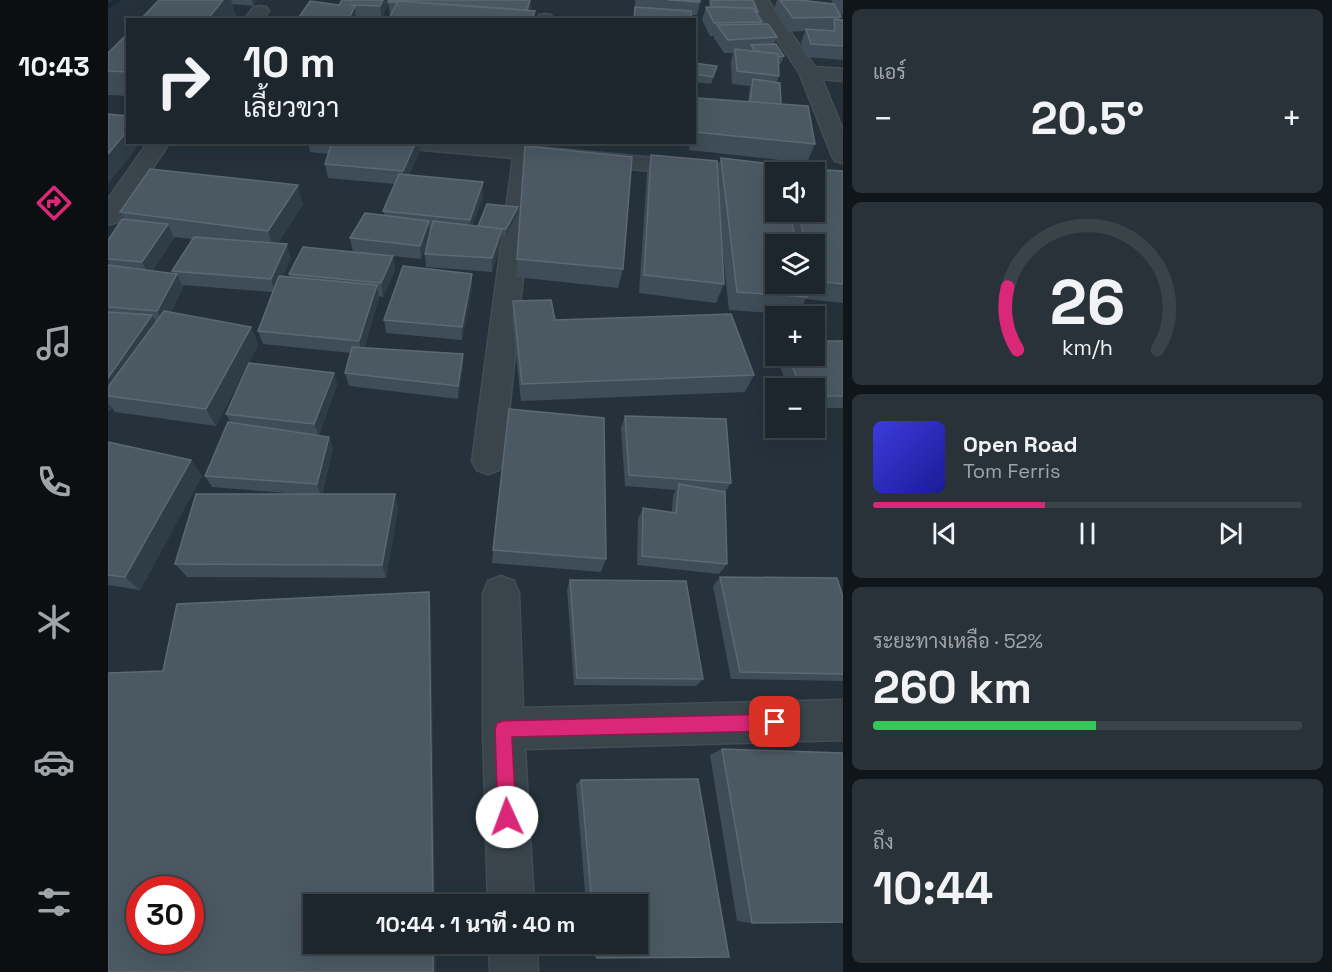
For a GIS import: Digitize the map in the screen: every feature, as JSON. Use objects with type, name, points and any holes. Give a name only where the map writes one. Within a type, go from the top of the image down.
[{"type":"street","points":[[759,0],[810,72],[843,156]]},
{"type":"street","points":[[810,72],[843,75]]},
{"type":"street","points":[[108,217],[158,144]]},
{"type":"street","points":[[450,144],[525,148],[765,175]]},
{"type":"street","points":[[488,461],[525,148]]},
{"type":"street","points":[[501,593],[503,729],[511,894]]},
{"type":"street","points":[[503,729],[843,720]]},
{"type":"street","points":[[513,954],[514,972]]},
{"type":"building","points":[[159,0],[223,0],[209,18],[142,18]]},
{"type":"building","points":[[342,0],[383,0],[380,6],[351,5],[355,6],[349,18],[298,18],[310,1],[339,5]]},
{"type":"building","points":[[389,0],[530,0],[527,10],[388,2]]},
{"type":"building","points":[[668,0],[700,0],[700,2]]},
{"type":"building","points":[[711,0],[753,0],[758,12],[753,8],[712,7]]},
{"type":"building","points":[[780,0],[834,4],[841,17],[793,18]]},
{"type":"building","points":[[398,1],[535,11],[533,18],[389,18]]},
{"type":"building","points":[[635,7],[691,11],[691,18],[634,18]]},
{"type":"building","points":[[706,7],[753,8],[762,22],[714,23]]},
{"type":"building","points":[[834,19],[843,20],[843,46],[811,44],[806,29],[835,31]]},
{"type":"building","points":[[768,24],[777,37],[728,40],[717,25]]},
{"type":"building","points":[[126,35],[126,72],[108,71],[108,53]]},
{"type":"building","points":[[776,44],[784,56],[778,57],[778,54],[755,51],[751,45]]},
{"type":"building","points":[[735,49],[778,54],[779,76],[737,71]]},
{"type":"building","points":[[696,63],[717,66],[713,77],[696,74]]},
{"type":"building","points":[[753,79],[780,83],[781,104],[750,102]]},
{"type":"building","points":[[697,98],[808,106],[815,144],[696,132]]},
{"type":"building","points":[[108,114],[126,116],[126,132],[108,154]]},
{"type":"building","points":[[331,144],[415,144],[403,171],[325,164]]},
{"type":"building","points":[[525,146],[632,157],[623,269],[517,259]]},
{"type":"building","points":[[651,155],[717,161],[724,284],[644,275]]},
{"type":"building","points":[[721,158],[765,163],[765,222],[792,222],[794,234],[765,234],[765,294],[737,292]]},
{"type":"building","points":[[150,169],[298,185],[268,231],[120,212]]},
{"type":"building","points":[[825,170],[843,171],[843,284],[825,282],[825,234],[803,234],[801,222],[825,222]]},
{"type":"building","points":[[399,174],[483,182],[470,220],[383,211]]},
{"type":"building","points":[[487,204],[518,207],[506,229],[478,226]]},
{"type":"building","points":[[365,213],[429,221],[420,246],[350,238]]},
{"type":"building","points":[[122,219],[168,224],[142,262],[108,259],[108,240]]},
{"type":"building","points":[[433,221],[502,229],[492,258],[425,254]]},
{"type":"building","points":[[194,237],[287,244],[271,279],[172,271]]},
{"type":"building","points":[[303,247],[393,256],[381,283],[289,274]]},
{"type":"building","points":[[108,265],[177,274],[157,311],[108,307]]},
{"type":"building","points":[[403,266],[472,274],[462,327],[384,320]]},
{"type":"building","points":[[279,276],[377,285],[359,341],[258,331]]},
{"type":"building","points":[[765,294],[806,294],[807,297]]},
{"type":"building","points":[[551,300],[555,320],[731,314],[754,375],[522,384],[513,301]]},
{"type":"building","points":[[164,311],[251,327],[206,409],[108,396],[108,387]]},
{"type":"building","points":[[108,312],[152,315],[108,378]]},
{"type":"building","points":[[825,341],[843,341],[843,396],[825,396],[825,378],[797,378],[792,366],[825,366]]},
{"type":"building","points":[[352,347],[463,354],[458,386],[345,373]]},
{"type":"building","points":[[249,363],[334,373],[314,424],[226,414]]},
{"type":"building","points":[[509,409],[604,418],[606,559],[493,550]]},
{"type":"building","points":[[625,416],[726,419],[731,483],[629,475]]},
{"type":"building","points":[[228,422],[329,437],[317,484],[205,476]]},
{"type":"building","points":[[108,442],[191,460],[125,577],[108,575]]},
{"type":"building","points":[[679,484],[725,492],[727,564],[642,556],[643,508],[676,513]]},
{"type":"building","points":[[196,494],[395,494],[382,565],[175,564]]},
{"type":"building","points":[[720,577],[837,578],[843,597],[843,674],[740,672]]},
{"type":"building","points":[[570,580],[686,581],[703,679],[577,678]]},
{"type":"building","points":[[429,592],[433,894],[303,894],[303,954],[433,954],[433,972],[108,972],[108,673],[163,671],[177,604]]},
{"type":"building","points":[[722,749],[843,753],[843,922],[752,923]]},
{"type":"building","points":[[698,779],[729,957],[597,958],[596,954],[648,954],[648,894],[591,894],[581,780]]},
{"type":"waterway","points":[[108,7],[118,0]]},
{"type":"route","points":[[507,817],[503,729],[775,722]]}]
